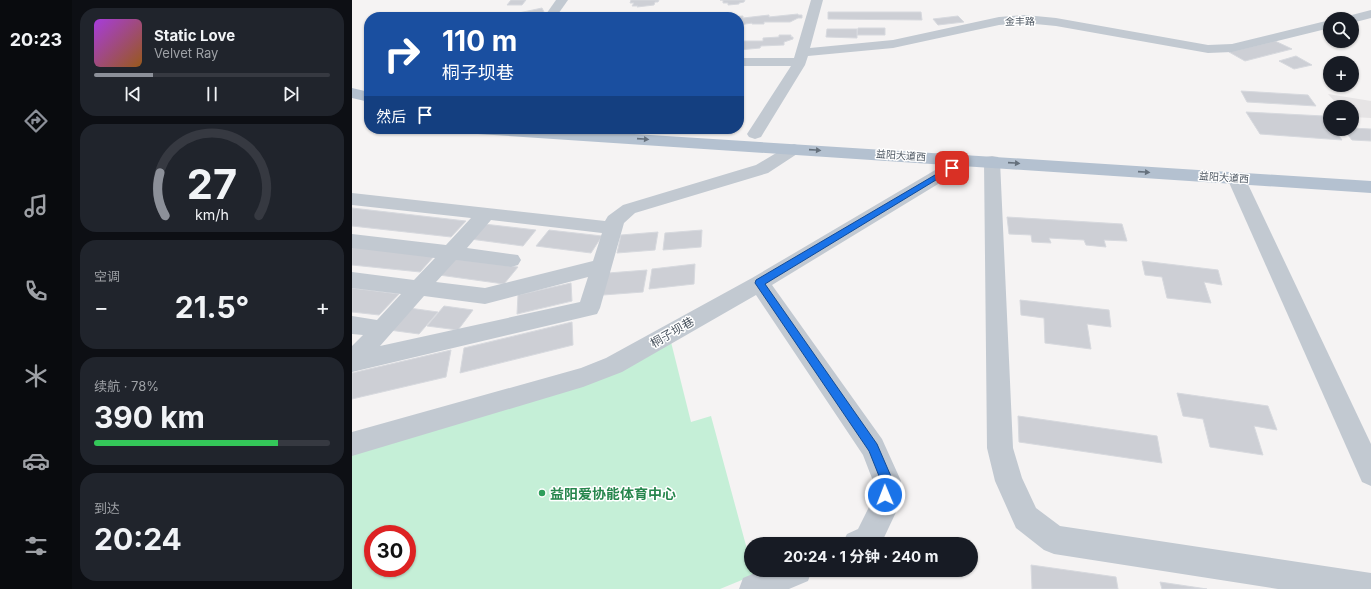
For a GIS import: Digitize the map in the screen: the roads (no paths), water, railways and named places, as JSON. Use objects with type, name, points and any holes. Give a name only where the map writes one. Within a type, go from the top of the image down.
[{"type":"main road","points":[[352,93],[364,96]]},
{"type":"main road","name":"益阳大道西","points":[[744,133],[1371,172]]},
{"type":"main road","name":"益阳大道西","points":[[557,134],[992,161],[1371,187]]},
{"type":"street","points":[[554,12],[562,0]]},
{"type":"street","points":[[755,134],[800,58],[817,0]]},
{"type":"street","points":[[1359,17],[1371,14]]},
{"type":"street","name":"金丰路","points":[[744,62],[800,58],[893,44],[999,21],[1025,19],[1056,22],[1208,49],[1232,48],[1323,26]]},
{"type":"street","points":[[744,51],[757,51]]},
{"type":"street","points":[[352,362],[589,308],[615,220],[629,209],[762,169],[794,149]]},
{"type":"street","name":"桐子坝巷","points":[[352,444],[583,377],[614,365],[760,283],[965,160]]},
{"type":"street","points":[[992,161],[1000,448],[1009,481],[1026,518],[1054,540],[1371,588]]},
{"type":"street","points":[[1236,178],[1371,473]]},
{"type":"street","points":[[352,198],[613,228]]},
{"type":"street","points":[[352,362],[486,214]]},
{"type":"street","points":[[352,241],[511,260]]},
{"type":"street","points":[[352,280],[485,296],[601,266]]},
{"type":"street","points":[[760,283],[873,448],[887,481],[883,510],[869,537]]},
{"type":"street","points":[[352,325],[382,329]]},
{"type":"street","points":[[754,589],[781,577]]},
{"type":"place","name":"益阳爱协能体育中心","points":[[542,493]]}]
